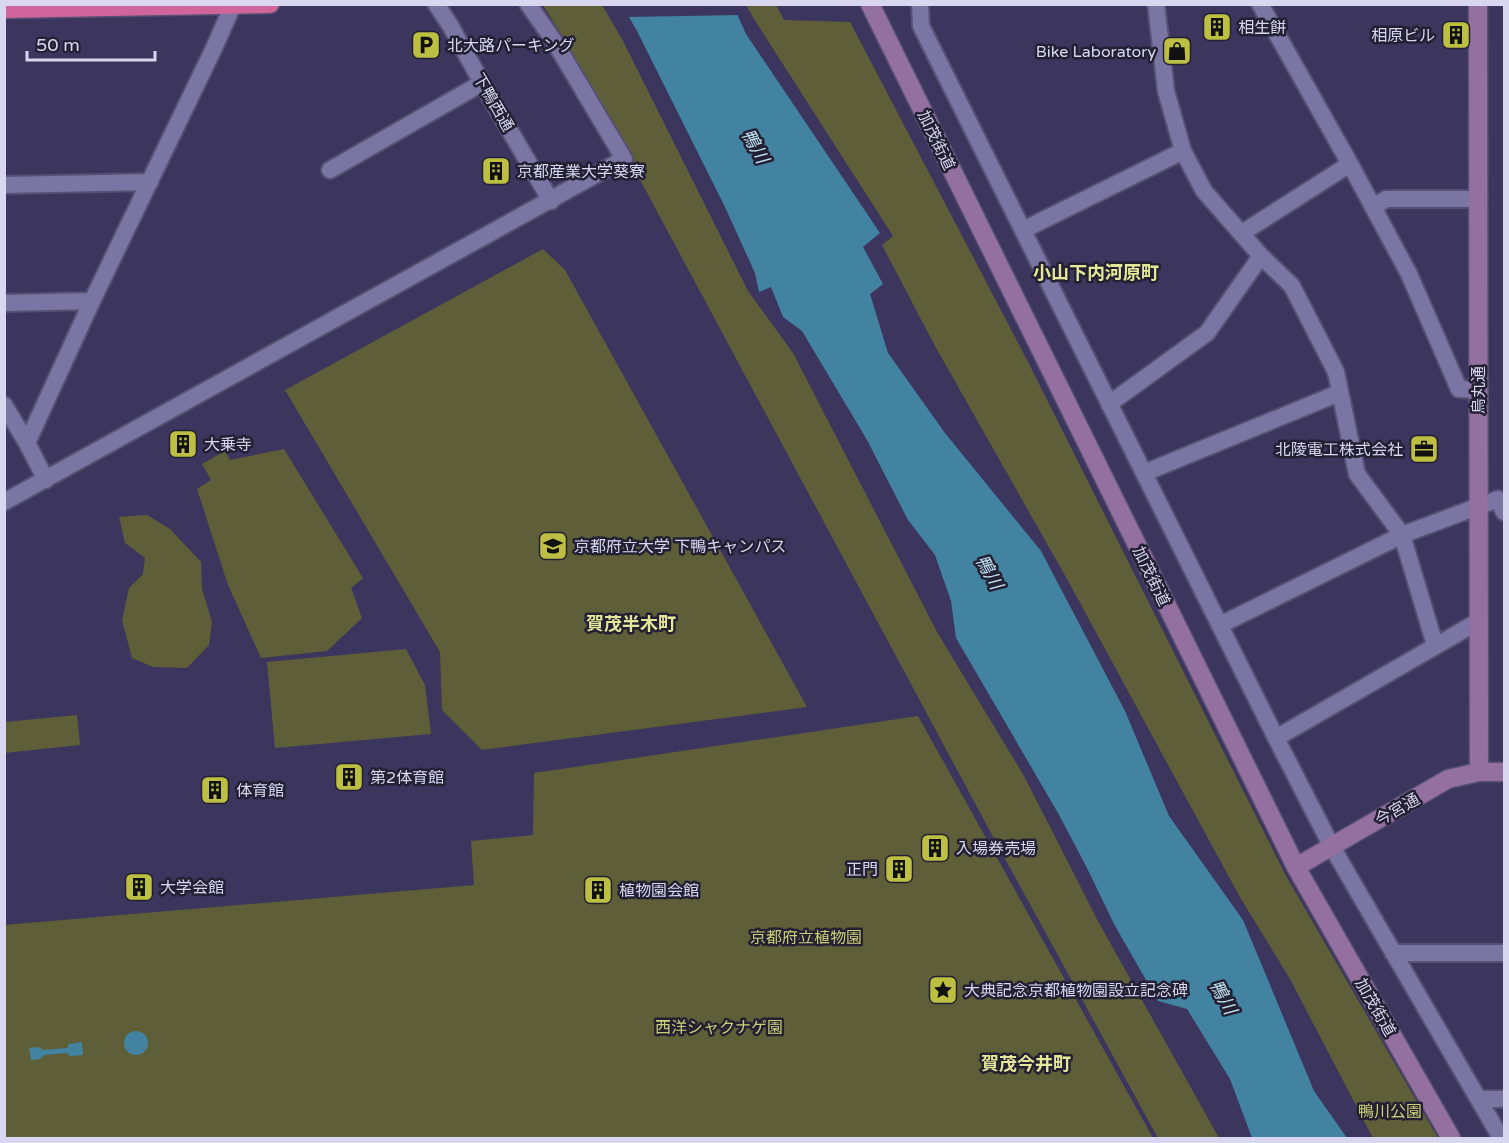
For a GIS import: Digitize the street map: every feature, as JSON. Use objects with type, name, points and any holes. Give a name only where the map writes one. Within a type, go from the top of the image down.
[{"type":"highway","points":[[4,9],[270,4]]},
{"type":"street","name":"下鴨西通","points":[[436,4],[551,201]]},
{"type":"street","points":[[4,502],[624,159],[554,41],[528,4]]},
{"type":"street","name":"加茂街道","points":[[870,4],[1296,867],[1451,1138]]},
{"type":"street","points":[[920,4],[921,26],[1276,738],[1332,847],[1501,1138]]},
{"type":"street","points":[[1156,4],[1166,91],[1183,151],[1204,191],[1261,256],[1292,286],[1336,372],[1357,474],[1402,535],[1435,645]]},
{"type":"street","points":[[1260,4],[1409,274],[1459,389],[1479,390]]},
{"type":"street","points":[[27,443],[233,5]]},
{"type":"street","name":"烏丸通","points":[[1479,5],[1479,772]]},
{"type":"street","points":[[330,170],[482,83]]},
{"type":"street","points":[[1023,230],[1183,151]]},
{"type":"street","points":[[1242,232],[1350,164]]},
{"type":"street","points":[[4,185],[150,182]]},
{"type":"street","points":[[1374,207],[1386,199],[1478,199]]},
{"type":"street","points":[[1109,404],[1207,333],[1261,256]]},
{"type":"street","points":[[4,303],[92,301]]},
{"type":"street","points":[[1144,474],[1339,393]]},
{"type":"street","points":[[4,405],[46,480]]},
{"type":"street","points":[[1220,626],[1402,535],[1478,505],[1502,504]]},
{"type":"street","points":[[1276,738],[1479,621]]},
{"type":"street","name":"今宮通","points":[[1296,867],[1448,779],[1479,772],[1504,772]]},
{"type":"street","points":[[1393,953],[1504,953]]},
{"type":"street","points":[[1479,1099],[1504,1099]]},
{"type":"green space","points":[[543,5],[602,5],[622,39],[748,291],[793,353],[937,632],[1024,776],[1099,923],[1219,1138],[1158,1138],[998,846],[566,42]]},
{"type":"green space","name":"鴨川公園","points":[[746,5],[776,5],[784,20],[850,22],[1026,358],[1286,876],[1438,1138],[1373,1138],[1290,979],[1241,899],[1067,579],[935,346],[882,245],[893,236]]},
{"type":"green space","points":[[543,249],[565,270],[807,707],[482,750],[442,710],[440,652],[285,390]]},
{"type":"green space","points":[[284,449],[363,578],[351,588],[362,618],[327,651],[261,658],[228,585],[197,489],[211,480],[202,464],[225,451],[230,460]]},
{"type":"green space","points":[[147,515],[170,529],[201,562],[202,589],[212,622],[209,645],[187,668],[153,667],[132,658],[122,620],[129,588],[143,574],[145,558],[125,543],[119,517]]},
{"type":"green space","points":[[406,649],[425,685],[431,734],[275,748],[267,662]]},
{"type":"green space","points":[[77,715],[80,745],[5,753],[5,722]]},
{"type":"green space","name":"京都府立植物園","points":[[918,716],[1153,1138],[5,1138],[4,925],[474,885],[471,841],[533,835],[534,773]]},
{"type":"water","name":"鴨川","points":[[622,5],[733,5],[746,34],[880,233],[863,247],[883,284],[870,294],[888,353],[945,433],[1041,551],[1125,711],[1169,816],[1243,920],[1314,1091],[1347,1138],[1252,1138],[1230,1079],[1187,1009],[1158,1001],[1114,924],[1058,813],[956,638],[951,601],[935,555],[908,520],[867,440],[802,331],[783,317],[771,287],[759,292],[755,273],[724,205]]},
{"type":"water","points":[[136,1031],[145,1034],[148,1043],[145,1052],[136,1055],[127,1052],[124,1043],[127,1034]]},
{"type":"water","points":[[82,1042],[83,1055],[70,1056],[67,1053],[44,1055],[40,1059],[31,1060],[29,1048],[39,1047],[43,1050],[67,1048],[69,1044]]},
{"type":"pier","points":[[619,4],[736,4],[741,15],[626,17]]},
{"type":"place","name":"相生餅","points":[[1217,27]]},
{"type":"place","name":"相原ビル","points":[[1456,35]]},
{"type":"place","name":"北大路パーキング","points":[[426,45]]},
{"type":"place","name":"Bike Laboratory","points":[[1177,51]]},
{"type":"place","name":"京都産業大学葵寮","points":[[496,171]]},
{"type":"place","name":"大乗寺","points":[[183,444]]},
{"type":"place","name":"北陵電工株式会社","points":[[1424,449]]},
{"type":"place","name":"京都府立大学 下鴨キャンパス","points":[[553,546]]},
{"type":"place","name":"第2体育館","points":[[349,777]]},
{"type":"place","name":"体育館","points":[[215,790]]},
{"type":"place","name":"入場券売場","points":[[935,848]]},
{"type":"place","name":"正門","points":[[899,869]]},
{"type":"place","name":"大学会館","points":[[139,887]]},
{"type":"place","name":"植物園会館","points":[[598,890]]},
{"type":"place","name":"大典記念京都植物園設立記念碑","points":[[943,990]]},
{"type":"district","name":"小山下内河原町","points":[[1096,273]]},
{"type":"district","name":"賀茂半木町","points":[[631,624]]},
{"type":"district","name":"賀茂今井町","points":[[1026,1064]]},
{"type":"park label","name":"西洋シャクナゲ園","points":[[719,1027]]}]
